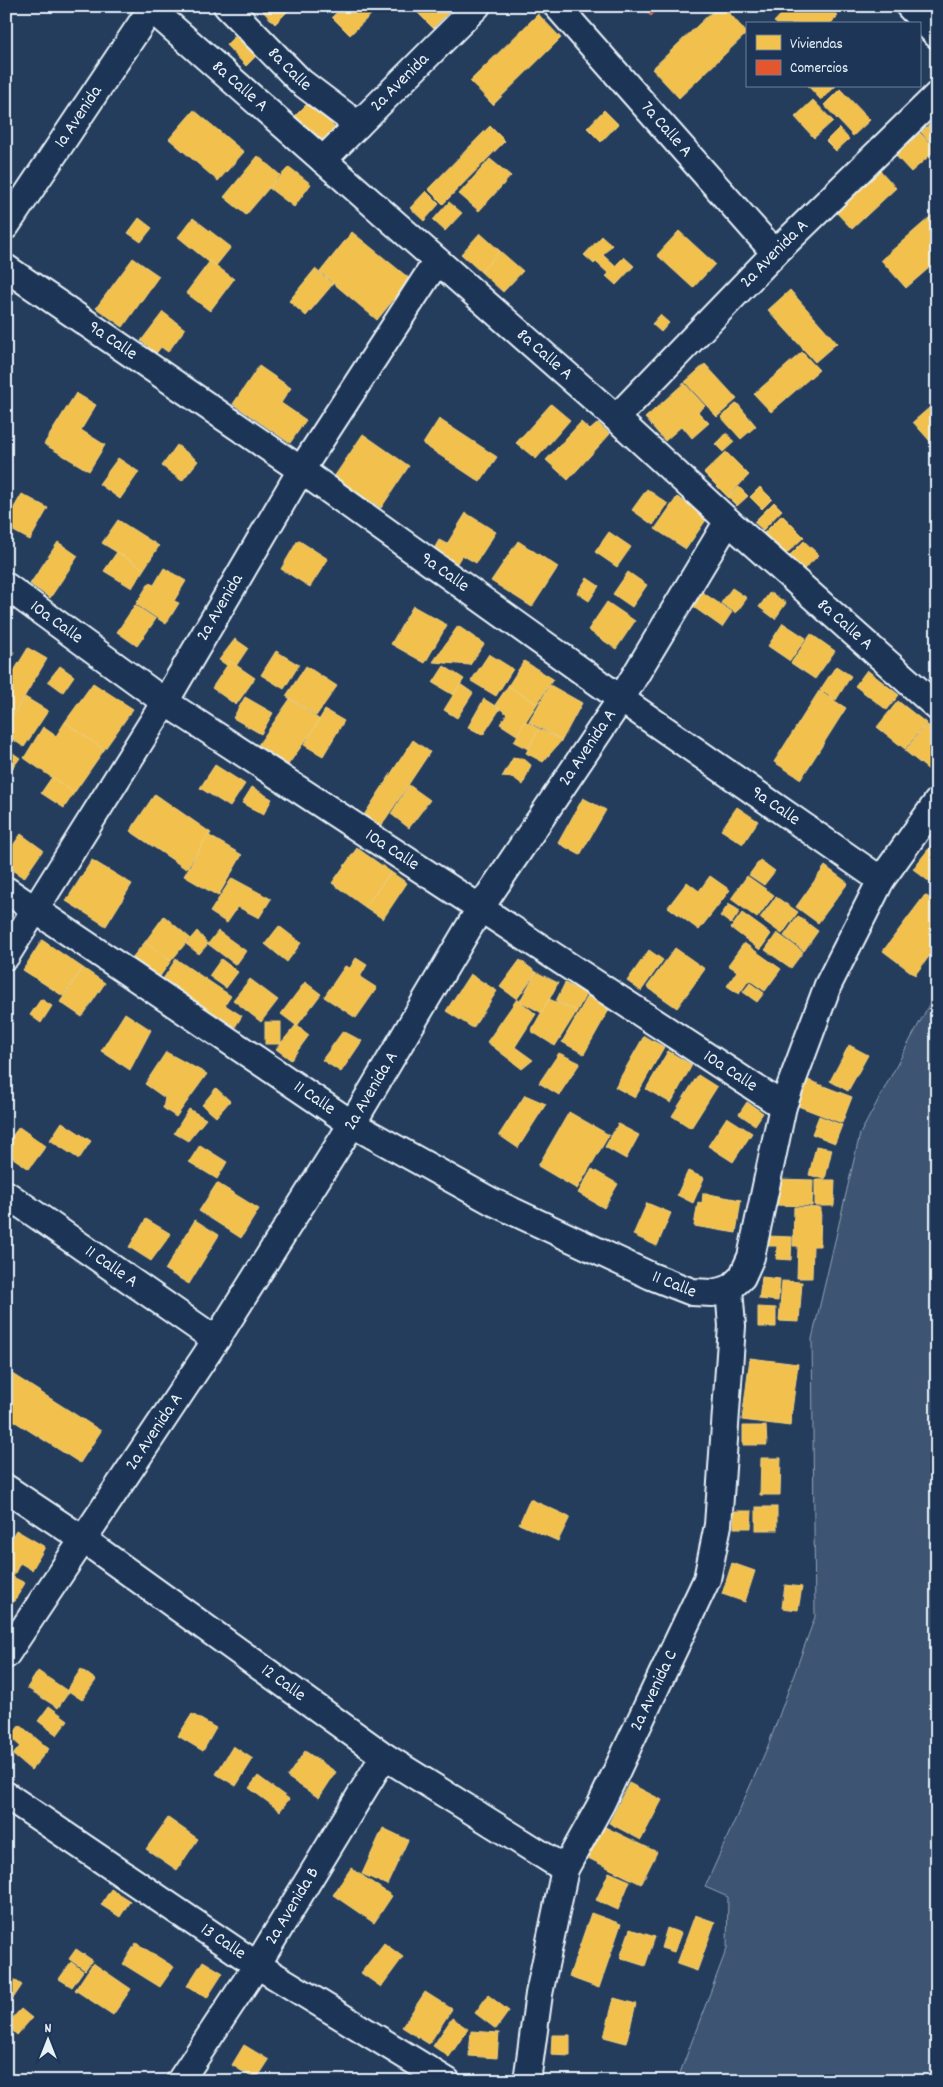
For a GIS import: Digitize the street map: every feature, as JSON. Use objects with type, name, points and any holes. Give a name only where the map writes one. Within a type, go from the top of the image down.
[{"type":"street","name":"8a Calle","points":[[228,6],[301,82],[358,125]]},
{"type":"street","name":"2a Avenida","points":[[324,160],[477,6]]},
{"type":"street","name":"7a Calle A","points":[[557,6],[776,253]]},
{"type":"street","points":[[909,6],[937,35]]},
{"type":"street","name":"8a Calle A","points":[[149,7],[616,418],[728,521],[937,707]]},
{"type":"street","name":"1a Avenida","points":[[6,226],[149,7]]},
{"type":"street","name":"2a Avenida A","points":[[616,418],[776,253],[937,95]]},
{"type":"street","name":"2a Avenida","points":[[6,956],[36,911],[165,702],[301,470],[437,261]]},
{"type":"street","name":"9a Calle","points":[[6,268],[301,470],[620,699],[881,880]]},
{"type":"street","name":"2a Avenida A","points":[[6,1655],[216,1340],[352,1124],[481,907],[620,699],[728,521]]},
{"type":"street","name":"10a Calle","points":[[6,586],[165,702],[481,907],[782,1106]]},
{"type":"street","points":[[729,1289],[742,1277],[751,1257],[782,1106],[828,985],[881,880],[937,802]]},
{"type":"street","name":"11 Calle","points":[[6,890],[352,1124],[492,1201],[651,1276],[692,1292],[712,1293],[729,1289]]},
{"type":"street","name":"11 Calle A","points":[[6,1194],[216,1340]]},
{"type":"street","name":"2a Avenida C","points":[[527,2081],[538,1994],[565,1869],[601,1804],[707,1579],[718,1525],[732,1326],[729,1289]]},
{"type":"street","name":"12 Calle","points":[[6,1488],[84,1540],[384,1756],[565,1869]]},
{"type":"street","name":"2a Avenida B","points":[[180,2081],[257,1965],[384,1756]]},
{"type":"street","name":"13 Calle","points":[[6,1795],[257,1965],[447,2081]]},
{"type":"shaded area","points":[[937,990],[937,2081],[677,2081],[727,1948],[728,1897],[705,1887],[768,1746],[815,1617],[812,1339],[860,1134]]},
{"type":"building: Viviendas","points":[[258,6],[293,6],[275,24]]},
{"type":"building: Viviendas","points":[[344,6],[380,6],[350,35],[332,17]]},
{"type":"building: Viviendas","points":[[411,6],[455,6],[433,28]]},
{"type":"building: Viviendas","points":[[718,6],[723,6],[746,32],[679,98],[652,69]]},
{"type":"building: Viviendas","points":[[770,6],[785,6],[778,14]]},
{"type":"building: Viviendas","points":[[789,6],[828,6],[838,16],[832,22],[774,22]]},
{"type":"building: Viviendas","points":[[538,14],[561,38],[493,105],[470,81]]},
{"type":"building: Viviendas","points":[[235,36],[256,56],[246,66],[226,45]]},
{"type":"building: Viviendas","points":[[810,88],[834,88],[821,100]]},
{"type":"building: Viviendas","points":[[840,89],[870,120],[853,136],[824,105]]},
{"type":"building: Viviendas","points":[[813,100],[833,121],[814,138],[795,117]]},
{"type":"building: Viviendas","points":[[309,102],[338,131],[317,151],[288,123]]},
{"type":"building: Viviendas","points":[[194,110],[244,152],[218,181],[169,139]]},
{"type":"building: Viviendas","points":[[604,110],[618,124],[601,142],[587,128]]},
{"type":"building: Viviendas","points":[[937,118],[937,147],[935,148],[921,132]]},
{"type":"building: Viviendas","points":[[490,126],[505,141],[443,204],[428,189]]},
{"type":"building: Viviendas","points":[[839,128],[849,139],[836,151],[826,141]]},
{"type":"building: Viviendas","points":[[920,133],[936,150],[911,172],[896,156]]},
{"type":"building: Viviendas","points":[[258,156],[280,175],[246,215],[224,197]]},
{"type":"building: Viviendas","points":[[490,159],[511,176],[479,211],[459,194]]},
{"type":"building: Viviendas","points":[[289,167],[311,184],[294,207],[269,188]]},
{"type":"building: Viviendas","points":[[879,169],[896,188],[852,229],[834,210]]},
{"type":"building: Viviendas","points":[[426,191],[439,204],[424,221],[410,208]]},
{"type":"building: Viviendas","points":[[449,202],[462,213],[445,231],[433,220]]},
{"type":"building: Viviendas","points":[[937,211],[937,261],[906,288],[881,260]]},
{"type":"building: Viviendas","points":[[139,218],[152,228],[141,242],[128,233]]},
{"type":"building: Viviendas","points":[[193,218],[231,247],[215,267],[178,237]]},
{"type":"building: Viviendas","points":[[679,231],[715,264],[693,288],[657,255]]},
{"type":"building: Viviendas","points":[[352,232],[410,279],[377,320],[320,272]]},
{"type":"building: Viviendas","points":[[480,233],[500,251],[481,272],[461,254]]},
{"type":"building: Viviendas","points":[[602,236],[612,245],[603,255],[615,266],[624,257],[634,266],[616,285],[606,276],[609,274],[596,262],[594,264],[584,255]]},
{"type":"building: Viviendas","points":[[500,251],[523,271],[503,292],[481,272]]},
{"type":"building: Viviendas","points":[[133,258],[159,276],[123,327],[96,308]]},
{"type":"building: Viviendas","points":[[210,261],[234,279],[210,311],[186,293]]},
{"type":"building: Viviendas","points":[[315,269],[333,284],[306,316],[289,301]]},
{"type":"building: Viviendas","points":[[790,290],[837,343],[815,362],[768,310]]},
{"type":"building: Viviendas","points":[[163,312],[185,329],[168,352],[161,347],[154,356],[147,350],[149,347],[141,341]]},
{"type":"building: Viviendas","points":[[660,315],[669,323],[661,332],[652,324]]},
{"type":"building: Viviendas","points":[[802,352],[819,370],[771,412],[754,394]]},
{"type":"building: Viviendas","points":[[705,364],[737,399],[717,417],[685,382]]},
{"type":"building: Viviendas","points":[[259,366],[291,388],[281,403],[306,420],[290,443],[233,404]]},
{"type":"building: Viviendas","points":[[684,383],[705,406],[698,412],[709,423],[692,438],[682,426],[665,441],[645,418]]},
{"type":"building: Viviendas","points":[[76,393],[96,405],[81,430],[105,445],[89,471],[44,444]]},
{"type":"building: Viviendas","points":[[937,401],[937,449],[913,422]]},
{"type":"building: Viviendas","points":[[737,403],[756,426],[741,439],[721,417]]},
{"type":"building: Viviendas","points":[[551,404],[570,420],[536,459],[516,443]]},
{"type":"building: Viviendas","points":[[439,419],[497,457],[480,482],[423,444]]},
{"type":"building: Viviendas","points":[[581,422],[590,430],[598,423],[610,434],[568,480],[546,460]]},
{"type":"building: Viviendas","points":[[727,433],[734,442],[723,452],[715,444]]},
{"type":"building: Viviendas","points":[[363,434],[409,466],[381,508],[334,477]]},
{"type":"building: Viviendas","points":[[177,445],[198,461],[182,481],[162,466]]},
{"type":"building: Viviendas","points":[[726,452],[749,475],[728,497],[704,473]]},
{"type":"building: Viviendas","points":[[118,458],[139,472],[120,499],[99,484]]},
{"type":"building: Viviendas","points":[[739,487],[748,496],[737,506],[728,497]]},
{"type":"building: Viviendas","points":[[760,487],[772,499],[762,509],[750,497]]},
{"type":"building: Viviendas","points":[[647,489],[668,504],[653,525],[632,510]]},
{"type":"building: Viviendas","points":[[22,494],[48,508],[30,540],[6,527],[6,521]]},
{"type":"building: Viviendas","points":[[677,497],[708,517],[686,549],[655,529]]},
{"type":"building: Viviendas","points":[[774,502],[782,510],[763,530],[754,522]]},
{"type":"building: Viviendas","points":[[466,513],[496,532],[476,563],[462,555],[454,568],[431,554],[439,540],[447,544]]},
{"type":"building: Viviendas","points":[[782,515],[804,537],[785,555],[763,534]]},
{"type":"building: Viviendas","points":[[118,520],[159,546],[144,569],[102,543]]},
{"type":"building: Viviendas","points":[[609,532],[631,547],[617,567],[595,552]]},
{"type":"building: Viviendas","points":[[298,540],[328,559],[310,587],[281,569]]},
{"type":"building: Viviendas","points":[[518,541],[558,567],[532,607],[491,581]]},
{"type":"building: Viviendas","points":[[804,541],[819,555],[803,570],[789,556]]},
{"type":"building: Viviendas","points":[[58,542],[78,556],[50,598],[30,584]]},
{"type":"building: Viviendas","points":[[117,552],[144,569],[132,588],[104,571]]},
{"type":"building: Viviendas","points":[[164,568],[186,581],[174,601],[179,603],[166,624],[136,604],[149,583],[154,585]]},
{"type":"building: Viviendas","points":[[628,572],[647,585],[632,607],[613,594]]},
{"type":"building: Viviendas","points":[[587,578],[599,586],[589,601],[577,593]]},
{"type":"building: Viviendas","points":[[732,588],[747,598],[736,613],[721,603]]},
{"type":"building: Viviendas","points":[[702,592],[732,612],[722,627],[692,606]]},
{"type":"building: Viviendas","points":[[770,592],[786,603],[775,619],[759,607]]},
{"type":"building: Viviendas","points":[[607,602],[635,621],[616,649],[588,630]]},
{"type":"building: Viviendas","points":[[135,605],[156,619],[137,646],[117,632]]},
{"type":"building: Viviendas","points":[[413,606],[447,625],[425,663],[391,644]]},
{"type":"building: Viviendas","points":[[783,623],[806,638],[790,661],[768,646]]},
{"type":"building: Viviendas","points":[[458,626],[484,644],[470,665],[433,662]]},
{"type":"building: Viviendas","points":[[811,634],[835,651],[815,679],[791,663]]},
{"type":"building: Viviendas","points":[[235,639],[248,648],[236,666],[230,661],[228,666],[219,660]]},
{"type":"building: Viviendas","points":[[6,648],[14,652],[6,666]]},
{"type":"building: Viviendas","points":[[28,648],[47,659],[6,727],[6,684]]},
{"type":"building: Viviendas","points":[[276,651],[299,665],[284,689],[261,675]]},
{"type":"building: Viviendas","points":[[489,654],[513,669],[496,696],[471,681]]},
{"type":"building: Viviendas","points":[[230,661],[255,678],[236,705],[212,688]]},
{"type":"building: Viviendas","points":[[524,661],[553,679],[537,704],[508,686]]},
{"type":"building: Viviendas","points":[[60,666],[74,676],[63,692],[48,681]]},
{"type":"building: Viviendas","points":[[306,666],[337,686],[316,716],[286,696]]},
{"type":"building: Viviendas","points":[[444,666],[464,679],[453,695],[433,683]]},
{"type":"building: Viviendas","points":[[836,666],[851,676],[836,700],[820,690]]},
{"type":"building: Viviendas","points":[[867,670],[899,695],[887,710],[855,686]]},
{"type":"building: Viviendas","points":[[93,683],[133,709],[104,750],[65,722]]},
{"type":"building: Viviendas","points":[[460,684],[473,693],[457,718],[444,710]]},
{"type":"building: Viviendas","points":[[550,685],[582,703],[562,740],[529,722]]},
{"type":"building: Viviendas","points":[[508,686],[537,704],[517,735],[500,724],[507,714],[495,705]]},
{"type":"building: Viviendas","points":[[819,691],[846,708],[801,779],[774,762]]},
{"type":"building: Viviendas","points":[[25,697],[48,711],[24,747],[6,735],[6,727]]},
{"type":"building: Viviendas","points":[[245,697],[273,713],[261,734],[233,718]]},
{"type":"building: Viviendas","points":[[290,699],[320,720],[288,765],[258,745]]},
{"type":"building: Viviendas","points":[[484,699],[500,709],[483,735],[468,727]]},
{"type":"building: Viviendas","points":[[898,701],[926,723],[905,749],[877,727]]},
{"type":"building: Viviendas","points":[[325,710],[344,721],[323,756],[304,745]]},
{"type":"building: Viviendas","points":[[525,721],[539,729],[528,749],[514,742]]},
{"type":"building: Viviendas","points":[[65,722],[104,750],[74,793],[24,758],[43,727],[56,736]]},
{"type":"building: Viviendas","points":[[926,724],[937,732],[937,763],[930,771],[905,751]]},
{"type":"building: Viviendas","points":[[539,729],[562,740],[543,762],[526,753]]},
{"type":"building: Viviendas","points":[[413,740],[430,752],[381,826],[364,815]]},
{"type":"building: Viviendas","points":[[6,748],[20,758],[6,777]]},
{"type":"building: Viviendas","points":[[513,758],[523,758],[531,765],[523,785],[514,778],[502,777]]},
{"type":"building: Viviendas","points":[[215,765],[245,784],[230,807],[200,788]]},
{"type":"building: Viviendas","points":[[52,777],[74,793],[64,808],[41,793]]},
{"type":"building: Viviendas","points":[[409,785],[430,800],[409,828],[391,814]]},
{"type":"building: Viviendas","points":[[252,787],[272,799],[263,815],[242,803]]},
{"type":"building: Viviendas","points":[[155,794],[211,833],[186,869],[130,831]]},
{"type":"building: Viviendas","points":[[583,798],[606,810],[580,855],[558,843]]},
{"type":"building: Viviendas","points":[[737,807],[758,821],[743,844],[721,830]]},
{"type":"building: Viviendas","points":[[21,834],[43,850],[24,878],[6,866],[6,855]]},
{"type":"building: Viviendas","points":[[208,835],[242,855],[218,896],[184,876]]},
{"type":"building: Viviendas","points":[[937,838],[937,876],[931,883],[913,869]]},
{"type":"building: Viviendas","points":[[357,848],[391,872],[365,907],[332,883]]},
{"type":"building: Viviendas","points":[[92,860],[132,884],[106,926],[66,901]]},
{"type":"building: Viviendas","points":[[760,860],[775,871],[764,885],[749,875]]},
{"type":"building: Viviendas","points":[[825,866],[848,883],[818,923],[796,907]]},
{"type":"building: Viviendas","points":[[391,872],[407,883],[383,919],[365,907]]},
{"type":"building: Viviendas","points":[[710,876],[730,890],[699,930],[668,907],[687,882],[699,891]]},
{"type":"building: Viviendas","points":[[747,876],[774,895],[757,918],[731,899]]},
{"type":"building: Viviendas","points":[[232,878],[271,899],[259,918],[238,907],[227,923],[210,912]]},
{"type":"building: Viviendas","points":[[937,880],[937,891],[931,887]]},
{"type":"building: Viviendas","points":[[925,895],[937,903],[937,946],[915,975],[883,951]]},
{"type":"building: Viviendas","points":[[776,897],[798,912],[782,934],[760,918]]},
{"type":"building: Viviendas","points":[[729,904],[740,911],[731,924],[720,916]]},
{"type":"building: Viviendas","points":[[742,913],[771,934],[760,950],[731,928]]},
{"type":"building: Viviendas","points":[[164,916],[190,938],[171,961],[145,942]]},
{"type":"building: Viviendas","points":[[798,916],[818,931],[804,951],[784,936]]},
{"type":"building: Viviendas","points":[[279,926],[301,943],[287,962],[265,944]]},
{"type":"building: Viviendas","points":[[197,931],[208,944],[199,954],[186,944]]},
{"type":"building: Viviendas","points":[[218,931],[246,951],[236,965],[208,944]]},
{"type":"building: Viviendas","points":[[777,933],[803,952],[791,968],[765,950]]},
{"type":"building: Viviendas","points":[[42,940],[83,968],[63,996],[23,970]]},
{"type":"building: Viviendas","points":[[145,942],[171,961],[158,979],[131,959]]},
{"type":"building: Viviendas","points":[[744,943],[781,969],[765,991],[749,980],[739,994],[727,986],[737,971],[728,965]]},
{"type":"building: Viviendas","points":[[675,948],[705,969],[677,1008],[647,987]]},
{"type":"building: Viviendas","points":[[649,950],[663,960],[641,991],[627,981]]},
{"type":"building: Viviendas","points":[[356,958],[367,965],[360,977],[377,988],[356,1018],[324,997],[345,966],[350,968]]},
{"type":"building: Viviendas","points":[[176,959],[231,996],[225,1005],[242,1016],[235,1027],[218,1015],[214,1022],[161,982]]},
{"type":"building: Viviendas","points":[[221,959],[238,972],[226,988],[209,976]]},
{"type":"building: Viviendas","points":[[520,960],[536,972],[517,999],[500,987]]},
{"type":"building: Viviendas","points":[[83,968],[105,983],[82,1017],[60,1002]]},
{"type":"building: Viviendas","points":[[536,972],[558,983],[542,1013],[520,1001]]},
{"type":"building: Viviendas","points":[[470,974],[497,991],[473,1028],[446,1011]]},
{"type":"building: Viviendas","points":[[250,979],[278,1000],[261,1022],[233,1000]]},
{"type":"building: Viviendas","points":[[305,982],[321,994],[297,1026],[281,1014]]},
{"type":"building: Viviendas","points":[[565,983],[586,994],[577,1011],[556,1001]]},
{"type":"building: Viviendas","points":[[750,983],[764,993],[757,1002],[743,992]]},
{"type":"building: Viviendas","points":[[588,996],[610,1008],[584,1054],[562,1042]]},
{"type":"building: Viviendas","points":[[41,999],[52,1006],[41,1023],[30,1015]]},
{"type":"building: Viviendas","points":[[517,999],[536,1014],[515,1047],[533,1060],[522,1069],[487,1042]]},
{"type":"building: Viviendas","points":[[549,999],[577,1011],[555,1046],[531,1031]]},
{"type":"building: Viviendas","points":[[125,1013],[151,1030],[130,1070],[101,1051]]},
{"type":"building: Viviendas","points":[[265,1022],[281,1022],[281,1044],[265,1044]]},
{"type":"building: Viviendas","points":[[296,1025],[309,1035],[291,1060],[276,1049]]},
{"type":"building: Viviendas","points":[[343,1031],[362,1041],[341,1072],[322,1060]]},
{"type":"building: Viviendas","points":[[644,1036],[664,1047],[635,1098],[615,1087]]},
{"type":"building: Viviendas","points":[[849,1045],[868,1055],[848,1091],[830,1081]]},
{"type":"building: Viviendas","points":[[668,1051],[692,1065],[671,1103],[646,1089]]},
{"type":"building: Viviendas","points":[[166,1052],[207,1074],[176,1117],[163,1108],[165,1098],[145,1084]]},
{"type":"building: Viviendas","points":[[559,1053],[580,1063],[559,1095],[539,1083]]},
{"type":"building: Viviendas","points":[[698,1075],[717,1087],[691,1128],[672,1116]]},
{"type":"building: Viviendas","points":[[808,1080],[852,1097],[842,1123],[798,1106]]},
{"type":"building: Viviendas","points":[[216,1088],[230,1101],[216,1117],[202,1105]]},
{"type":"building: Viviendas","points":[[525,1095],[546,1104],[518,1148],[499,1135]]},
{"type":"building: Viviendas","points":[[747,1102],[763,1113],[755,1125],[739,1114]]},
{"type":"building: Viviendas","points":[[189,1109],[206,1119],[188,1141],[174,1133]]},
{"type":"building: Viviendas","points":[[569,1112],[609,1135],[577,1189],[538,1166]]},
{"type":"building: Viviendas","points":[[819,1116],[842,1125],[835,1143],[812,1134]]},
{"type":"building: Viviendas","points":[[727,1117],[752,1133],[733,1162],[708,1146]]},
{"type":"building: Viviendas","points":[[62,1122],[91,1141],[79,1159],[50,1140]]},
{"type":"building: Viviendas","points":[[618,1124],[639,1135],[626,1159],[605,1147]]},
{"type":"building: Viviendas","points":[[19,1127],[46,1146],[29,1169],[6,1153],[6,1144]]},
{"type":"building: Viviendas","points":[[200,1145],[227,1162],[217,1179],[189,1162]]},
{"type":"building: Viviendas","points":[[816,1146],[832,1149],[825,1179],[809,1175]]},
{"type":"building: Viviendas","points":[[592,1169],[618,1184],[604,1208],[578,1193]]},
{"type":"building: Viviendas","points":[[688,1171],[704,1178],[693,1203],[677,1195]]},
{"type":"building: Viviendas","points":[[776,1179],[813,1180],[812,1206],[775,1205]]},
{"type":"building: Viviendas","points":[[815,1180],[835,1180],[834,1206],[815,1206]]},
{"type":"building: Viviendas","points":[[217,1183],[259,1209],[241,1238],[199,1211]]},
{"type":"building: Viviendas","points":[[703,1193],[741,1200],[736,1233],[694,1226],[698,1202],[702,1203]]},
{"type":"building: Viviendas","points":[[647,1203],[671,1213],[657,1246],[633,1235]]},
{"type":"building: Viviendas","points":[[794,1207],[821,1208],[820,1246],[813,1246],[812,1278],[797,1278],[798,1246],[793,1246]]},
{"type":"building: Viviendas","points":[[146,1219],[171,1234],[151,1261],[129,1247]]},
{"type":"building: Viviendas","points":[[195,1220],[219,1235],[189,1284],[165,1270]]},
{"type":"building: Viviendas","points":[[768,1236],[792,1237],[791,1260],[776,1259],[777,1246],[767,1246]]},
{"type":"building: Viviendas","points":[[762,1277],[780,1279],[778,1301],[759,1299]]},
{"type":"building: Viviendas","points":[[782,1281],[802,1282],[799,1322],[779,1321]]},
{"type":"building: Viviendas","points":[[758,1307],[776,1308],[776,1327],[758,1327]]},
{"type":"building: Viviendas","points":[[750,1358],[798,1364],[790,1426],[742,1420]]},
{"type":"building: Viviendas","points":[[6,1370],[101,1431],[80,1463],[6,1416]]},
{"type":"building: Viviendas","points":[[743,1426],[766,1426],[767,1445],[743,1445]]},
{"type":"building: Viviendas","points":[[761,1458],[781,1458],[780,1495],[760,1495]]},
{"type":"building: Viviendas","points":[[530,1499],[570,1517],[558,1541],[519,1524]]},
{"type":"building: Viviendas","points":[[756,1507],[777,1507],[777,1530],[756,1530]]},
{"type":"building: Viviendas","points":[[734,1511],[752,1511],[751,1528],[734,1528]]},
{"type":"building: Viviendas","points":[[16,1530],[45,1547],[32,1570],[20,1563],[13,1577],[25,1583],[14,1602],[6,1598],[6,1547]]},
{"type":"building: Viviendas","points":[[732,1563],[755,1571],[745,1602],[722,1594]]},
{"type":"building: Viviendas","points":[[785,1585],[802,1587],[798,1610],[782,1608]]},
{"type":"building: Viviendas","points":[[81,1669],[96,1680],[82,1700],[67,1690]]},
{"type":"building: Viviendas","points":[[38,1671],[69,1692],[58,1708],[27,1688]]},
{"type":"building: Viviendas","points":[[49,1706],[68,1720],[57,1735],[38,1721]]},
{"type":"building: Viviendas","points":[[192,1714],[216,1728],[203,1751],[178,1736]]},
{"type":"building: Viviendas","points":[[20,1725],[49,1749],[31,1770],[13,1755],[20,1746],[10,1737]]},
{"type":"building: Viviendas","points":[[6,1738],[11,1742],[6,1749]]},
{"type":"building: Viviendas","points":[[233,1746],[253,1759],[236,1786],[216,1774]]},
{"type":"building: Viviendas","points":[[305,1751],[336,1772],[319,1798],[287,1777]]},
{"type":"building: Viviendas","points":[[258,1776],[289,1799],[280,1811],[249,1788]]},
{"type":"building: Viviendas","points":[[629,1783],[662,1800],[641,1840],[609,1823]]},
{"type":"building: Viviendas","points":[[168,1818],[198,1839],[177,1870],[146,1849]]},
{"type":"building: Viviendas","points":[[601,1825],[657,1852],[641,1884],[586,1857]]},
{"type":"building: Viviendas","points":[[383,1828],[408,1840],[387,1885],[362,1874]]},
{"type":"building: Viviendas","points":[[351,1868],[392,1896],[374,1923],[333,1895]]},
{"type":"building: Viviendas","points":[[609,1872],[630,1881],[618,1910],[596,1900]]},
{"type":"building: Viviendas","points":[[111,1889],[130,1901],[120,1917],[101,1905]]},
{"type":"building: Viviendas","points":[[591,1913],[621,1924],[599,1988],[569,1977]]},
{"type":"building: Viviendas","points":[[695,1915],[715,1922],[697,1971],[677,1964]]},
{"type":"building: Viviendas","points":[[667,1928],[681,1933],[674,1952],[661,1948]]},
{"type":"building: Viviendas","points":[[630,1929],[655,1937],[645,1966],[620,1958]]},
{"type":"building: Viviendas","points":[[136,1943],[174,1967],[160,1987],[123,1964]]},
{"type":"building: Viviendas","points":[[384,1943],[403,1957],[381,1987],[361,1973]]},
{"type":"building: Viviendas","points":[[76,1949],[92,1960],[85,1970],[69,1959]]},
{"type":"building: Viviendas","points":[[203,1961],[223,1973],[207,1998],[187,1986]]},
{"type":"building: Viviendas","points":[[71,1962],[83,1971],[72,1987],[59,1979]]},
{"type":"building: Viviendas","points":[[93,1963],[131,1989],[113,2015],[75,1990]]},
{"type":"building: Viviendas","points":[[10,1977],[22,1985],[6,2009],[6,1983]]},
{"type":"building: Viviendas","points":[[425,1992],[452,2009],[429,2044],[402,2027]]},
{"type":"building: Viviendas","points":[[488,1995],[509,2011],[496,2029],[475,2013]]},
{"type":"building: Viviendas","points":[[614,1998],[636,2004],[626,2043],[604,2037]]},
{"type":"building: Viviendas","points":[[21,2009],[32,2018],[17,2035],[6,2025]]},
{"type":"building: Viviendas","points":[[452,2018],[468,2029],[449,2057],[433,2046]]},
{"type":"building: Viviendas","points":[[471,2031],[499,2033],[497,2058],[469,2056]]},
{"type":"building: Viviendas","points":[[552,2035],[570,2035],[570,2056],[551,2055]]},
{"type":"building: Viviendas","points":[[244,2045],[269,2060],[256,2080],[232,2065]]},
{"type":"building: Comercios","points":[[640,6],[661,6],[651,16]]}]
